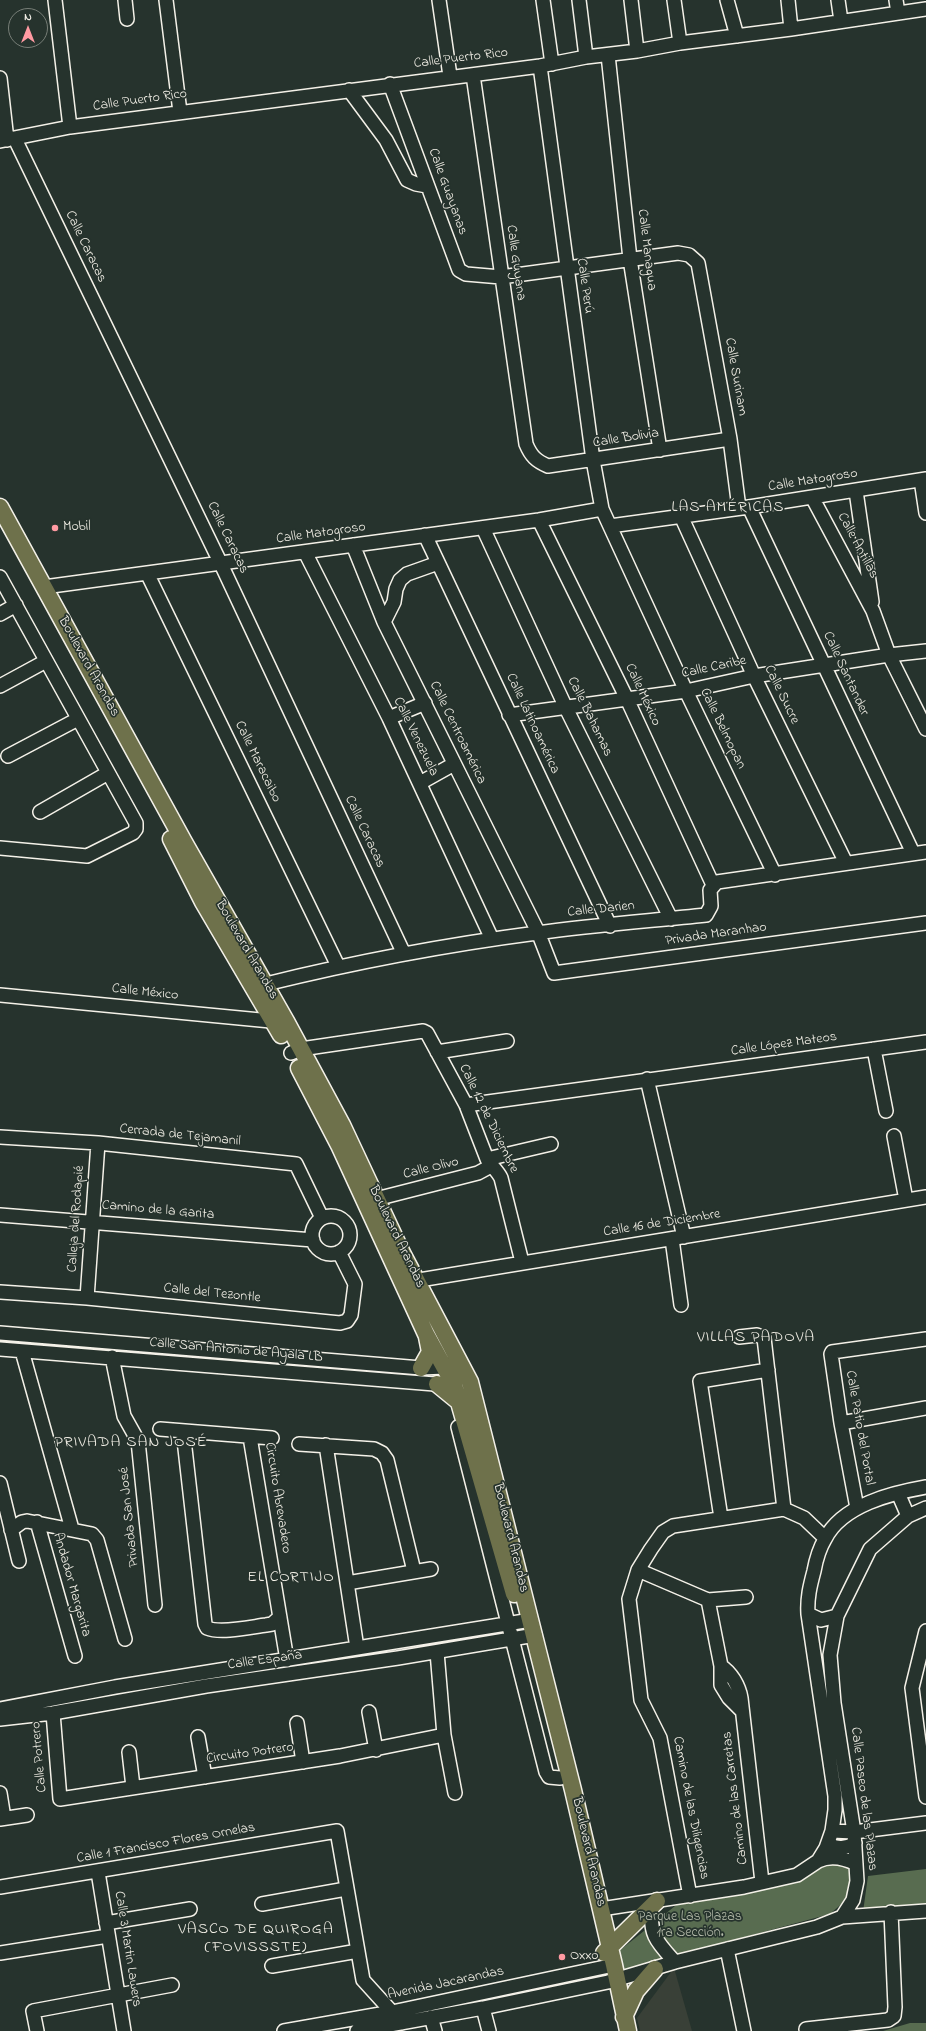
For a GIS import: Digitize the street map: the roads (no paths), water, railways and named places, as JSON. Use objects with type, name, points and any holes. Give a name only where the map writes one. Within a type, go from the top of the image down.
[{"type":"main road","name":"Boulevard Arandas","points":[[2,520],[44,587],[207,896]]},
{"type":"main road","name":"Boulevard Arandas","points":[[2,520],[207,896],[281,1022],[339,1145],[410,1281],[460,1361],[470,1382],[520,1622]]},
{"type":"main road","name":"Boulevard Arandas","points":[[296,1051],[342,1125],[376,1199],[410,1281],[426,1334],[445,1367],[473,1448],[524,1637],[609,1966],[623,2026]]},
{"type":"main road","points":[[420,1368],[430,1352],[426,1334]]},
{"type":"main road","points":[[437,1384],[454,1394]]},
{"type":"main road","points":[[468,1465],[473,1448]]},
{"type":"main road","name":"Boulevard Arandas","points":[[524,1637],[601,1910],[609,1966]]},
{"type":"main road","points":[[609,1966],[655,1904]]},
{"type":"main road","points":[[623,2026],[636,1991],[655,1969]]},
{"type":"street","points":[[55,0],[70,127]]},
{"type":"street","points":[[125,0],[127,19]]},
{"type":"street","points":[[166,0],[180,112]]},
{"type":"street","points":[[439,0],[450,76]]},
{"type":"street","name":"Calle Perú","points":[[544,0],[546,65],[566,269],[593,460],[602,509]]},
{"type":"street","points":[[579,0],[586,57]]},
{"type":"street","points":[[631,0],[637,51]]},
{"type":"street","points":[[674,0],[680,43]]},
{"type":"street","points":[[727,0],[737,36]]},
{"type":"street","points":[[788,0],[791,29]]},
{"type":"street","points":[[838,0],[841,21]]},
{"type":"street","name":"Calle Puerto Rico","points":[[7,140],[70,127],[450,76],[546,65],[586,57],[637,51],[680,43],[791,29],[841,21],[897,6],[926,9]]},
{"type":"street","name":"Calle Managua","points":[[608,55],[630,259],[660,450]]},
{"type":"street","name":"Calle Guyana","points":[[472,74],[526,444],[531,455]]},
{"type":"street","name":"Calle Caracas","points":[[0,78],[7,140],[221,564],[404,954]]},
{"type":"street","name":"Calle Guayanas","points":[[390,84],[459,270],[466,274],[501,277]]},
{"type":"street","points":[[349,90],[386,140],[408,180],[416,184],[427,186]]},
{"type":"street","name":"Calle Surinam","points":[[630,259],[678,253],[689,255],[698,262],[744,508]]},
{"type":"street","points":[[501,277],[630,259]]},
{"type":"street","name":"Calle Bolivia","points":[[531,455],[538,462],[548,466],[730,439]]},
{"type":"street","points":[[923,480],[926,513]]},
{"type":"street","name":"Calle Matogroso","points":[[610,526],[744,508],[923,480]]},
{"type":"street","name":"Calle Antillas","points":[[856,491],[873,611]]},
{"type":"street","name":"Calle Antillas","points":[[812,497],[873,611],[889,655],[926,729]]},
{"type":"street","name":"Calle Santander","points":[[744,508],[822,664],[913,853]]},
{"type":"street","name":"Calle Matogroso","points":[[44,587],[483,528],[602,509]]},
{"type":"street","name":"Calle Belmopan","points":[[602,509],[686,691],[775,875]]},
{"type":"street","name":"Calle Sucre","points":[[681,516],[754,676],[846,863]]},
{"type":"street","name":"Calle México","points":[[538,520],[627,699],[712,885]]},
{"type":"street","name":"Calle Bahamas","points":[[483,528],[566,708],[672,919]]},
{"type":"street","name":"Calle Latinoamérica","points":[[425,535],[610,926]]},
{"type":"street","name":"Calle Centroamérica","points":[[353,545],[384,622],[538,932]]},
{"type":"street","name":"Calle Venezuela","points":[[305,552],[389,718],[492,939]]},
{"type":"street","points":[[384,622],[394,602],[396,589],[400,580],[406,574],[438,563]]},
{"type":"street","name":"Calle Maracaibo","points":[[147,573],[338,966]]},
{"type":"street","points":[[0,577],[136,823],[136,829],[133,833],[87,856],[0,848]]},
{"type":"street","points":[[0,614],[16,605]]},
{"type":"street","name":"Calle Caribe","points":[[509,715],[686,691],[754,676],[822,664],[926,651]]},
{"type":"street","points":[[0,686],[46,660]]},
{"type":"street","points":[[389,718],[425,703]]},
{"type":"street","points":[[8,756],[78,719]]},
{"type":"street","points":[[420,783],[454,764]]},
{"type":"street","points":[[40,812],[108,773]]},
{"type":"street","points":[[712,885],[717,882],[775,875],[926,852]]},
{"type":"street","name":"Calle Darien","points":[[260,986],[338,966],[492,939],[538,932],[610,926],[706,915],[711,906],[710,890],[712,885]]},
{"type":"street","name":"Privada Maranhao","points":[[538,932],[554,973],[926,923]]},
{"type":"street","name":"Calle México","points":[[0,995],[281,1022]]},
{"type":"street","name":"Calle 12 de Diciembre","points":[[296,1051],[425,1032],[466,1105],[489,1162],[496,1169],[500,1178],[522,1262]]},
{"type":"street","points":[[437,1052],[507,1041]]},
{"type":"street","name":"Calle López Mateos","points":[[466,1105],[926,1042]]},
{"type":"street","points":[[874,1049],[886,1110]]},
{"type":"street","points":[[647,1079],[678,1238],[681,1306]]},
{"type":"street","name":"Cerrada de Tejamanil","points":[[0,1136],[98,1143],[296,1164],[322,1218]]},
{"type":"street","points":[[894,1136],[906,1200]]},
{"type":"street","name":"Calleja del Rodapié","points":[[87,1298],[98,1143]]},
{"type":"street","name":"Calle Olivo","points":[[376,1199],[478,1173],[489,1162],[551,1144]]},
{"type":"street","name":"Calle 16 de Diciembre","points":[[410,1281],[926,1197]]},
{"type":"street","name":"Camino de la Garita","points":[[0,1215],[92,1221],[313,1240]]},
{"type":"street","points":[[331,1216],[337,1217],[347,1225],[350,1231],[349,1243],[339,1252],[334,1254],[323,1252],[318,1249],[313,1240],[312,1232],[314,1226],[322,1218],[331,1216]]},
{"type":"street","name":"Calle del Tezontle","points":[[0,1292],[87,1298],[340,1323],[347,1321],[351,1315],[355,1284],[339,1252]]},
{"type":"street","points":[[0,1333],[420,1368],[445,1367],[460,1361]]},
{"type":"street","points":[[739,1337],[757,1335],[764,1338],[784,1508],[804,1518],[825,1538]]},
{"type":"street","points":[[62,1354],[63,1338]]},
{"type":"street","name":"Calle Patio del Portal","points":[[857,1508],[841,1423],[831,1354],[832,1352],[926,1339]]},
{"type":"street","points":[[149,1360],[150,1346]]},
{"type":"street","name":"Calle San Antonio de Ayala LB","points":[[0,1349],[437,1384]]},
{"type":"street","points":[[22,1351],[72,1529]]},
{"type":"street","name":"Privada San José","points":[[112,1358],[124,1416],[138,1441],[155,1606]]},
{"type":"street","points":[[721,1518],[700,1381],[768,1370]]},
{"type":"street","points":[[470,1382],[454,1394],[468,1465],[520,1622]]},
{"type":"street","points":[[841,1423],[926,1408]]},
{"type":"street","name":"Circuito Abrevadero","points":[[160,1429],[272,1438]]},
{"type":"street","points":[[183,1431],[205,1624],[207,1628],[211,1630],[221,1630],[266,1625],[272,1624],[280,1617]]},
{"type":"street","name":"Circuito Abrevadero","points":[[250,1437],[287,1660]]},
{"type":"street","points":[[299,1444],[374,1449],[382,1453],[387,1460],[414,1571]]},
{"type":"street","points":[[326,1445],[357,1648]]},
{"type":"street","points":[[0,1483],[19,1561]]},
{"type":"street","name":"Calle Paseo de las Plazas","points":[[601,1910],[655,1904],[690,1896],[744,1887],[796,1875],[818,1861],[830,1837],[835,1796],[808,1614],[808,1591],[817,1557],[825,1538],[857,1508],[868,1502],[926,1487]]},
{"type":"street","points":[[898,1494],[908,1516]]},
{"type":"street","name":"Camino de las Diligencias","points":[[690,1896],[660,1738],[641,1700],[629,1599],[638,1570],[657,1539],[668,1529],[721,1518],[784,1508]]},
{"type":"street","name":"Calle Paseo de las Plazas","points":[[842,1916],[850,1905],[855,1893],[857,1881],[855,1838],[834,1703],[830,1655],[837,1616],[870,1550],[908,1516],[926,1508]]},
{"type":"street","points":[[11,1530],[22,1522],[37,1522],[92,1534],[97,1540],[125,1639]]},
{"type":"street","name":"Andador Margarita","points":[[37,1522],[75,1656]]},
{"type":"street","points":[[347,1583],[431,1569]]},
{"type":"street","points":[[638,1570],[708,1600],[746,1597]]},
{"type":"street","name":"Camino de las Carretas","points":[[708,1600],[721,1666],[719,1680],[724,1692],[742,1710],[762,1882]]},
{"type":"street","points":[[808,1614],[822,1620],[837,1616]]},
{"type":"street","name":"Calle España","points":[[0,1709],[204,1673],[520,1622]]},
{"type":"street","points":[[926,1631],[912,1688],[926,1797]]},
{"type":"street","name":"Calle España","points":[[0,1719],[53,1713],[206,1686],[437,1652],[524,1637]]},
{"type":"street","points":[[395,1642],[398,1658]]},
{"type":"street","points":[[437,1652],[444,1735],[455,1793]]},
{"type":"street","points":[[204,1673],[206,1686]]},
{"type":"street","points":[[369,1712],[376,1750]]},
{"type":"street","name":"Calle Potrero","points":[[53,1713],[60,1799]]},
{"type":"street","points":[[297,1723],[303,1762]]},
{"type":"street","name":"Circuito Potrero","points":[[60,1799],[376,1750],[444,1735]]},
{"type":"street","points":[[198,1737],[204,1777]]},
{"type":"street","points":[[129,1752],[133,1787]]},
{"type":"street","points":[[0,1793],[2,1818],[28,1815]]},
{"type":"street","points":[[830,1837],[855,1838],[926,1823]]},
{"type":"street","name":"Calle 1 Francisco Flores Ornelas","points":[[0,1887],[98,1872],[337,1831],[346,1889]]},
{"type":"street","points":[[818,1861],[836,1858],[849,1860],[856,1864]]},
{"type":"street","name":"Calle 3 Martin Lawers","points":[[98,1872],[124,2031]]},
{"type":"street","points":[[262,1904],[346,1889],[363,1980],[402,2023]]},
{"type":"street","points":[[655,1904],[651,1926],[655,1939],[675,1962]]},
{"type":"street","points":[[0,1953],[190,1909]]},
{"type":"street","points":[[609,1966],[655,1969],[675,1962],[817,1927],[842,1916],[926,1911]]},
{"type":"street","points":[[806,2028],[888,2020],[894,2016],[895,2007],[891,1912]]},
{"type":"street","points":[[727,1949],[744,2031]]},
{"type":"street","points":[[272,1966],[358,1952]]},
{"type":"street","name":"Avenida Jacarandas","points":[[284,2031],[402,2023],[484,2008],[609,1966]]},
{"type":"street","name":"Avenida Jacarandas","points":[[357,2031],[380,2024],[392,2012],[609,1966]]},
{"type":"street","points":[[37,2031],[33,2010],[172,1986]]},
{"type":"street","points":[[484,2008],[489,2031]]},
{"type":"street","points":[[431,2018],[435,2031]]},
{"type":"place","name":"Mobil","points":[[55,528]]},
{"type":"place","name":"Oxxo","points":[[562,1957]]},
{"type":"district","name":"LAS AMÉRICAS","points":[[728,508]]},
{"type":"district","name":"VILLAS PADOVA","points":[[756,1338]]},
{"type":"district","name":"PRIVADA SAN JOSÉ","points":[[131,1443]]},
{"type":"district","name":"EL CORTIJO","points":[[291,1578]]},
{"type":"district","name":"VASCO DE QUIROGA (FOVISSSTE)","points":[[256,1939]]},
{"type":"park label","name":"Parque Las Plazas 1ra Sección.","points":[[690,1926]]}]
